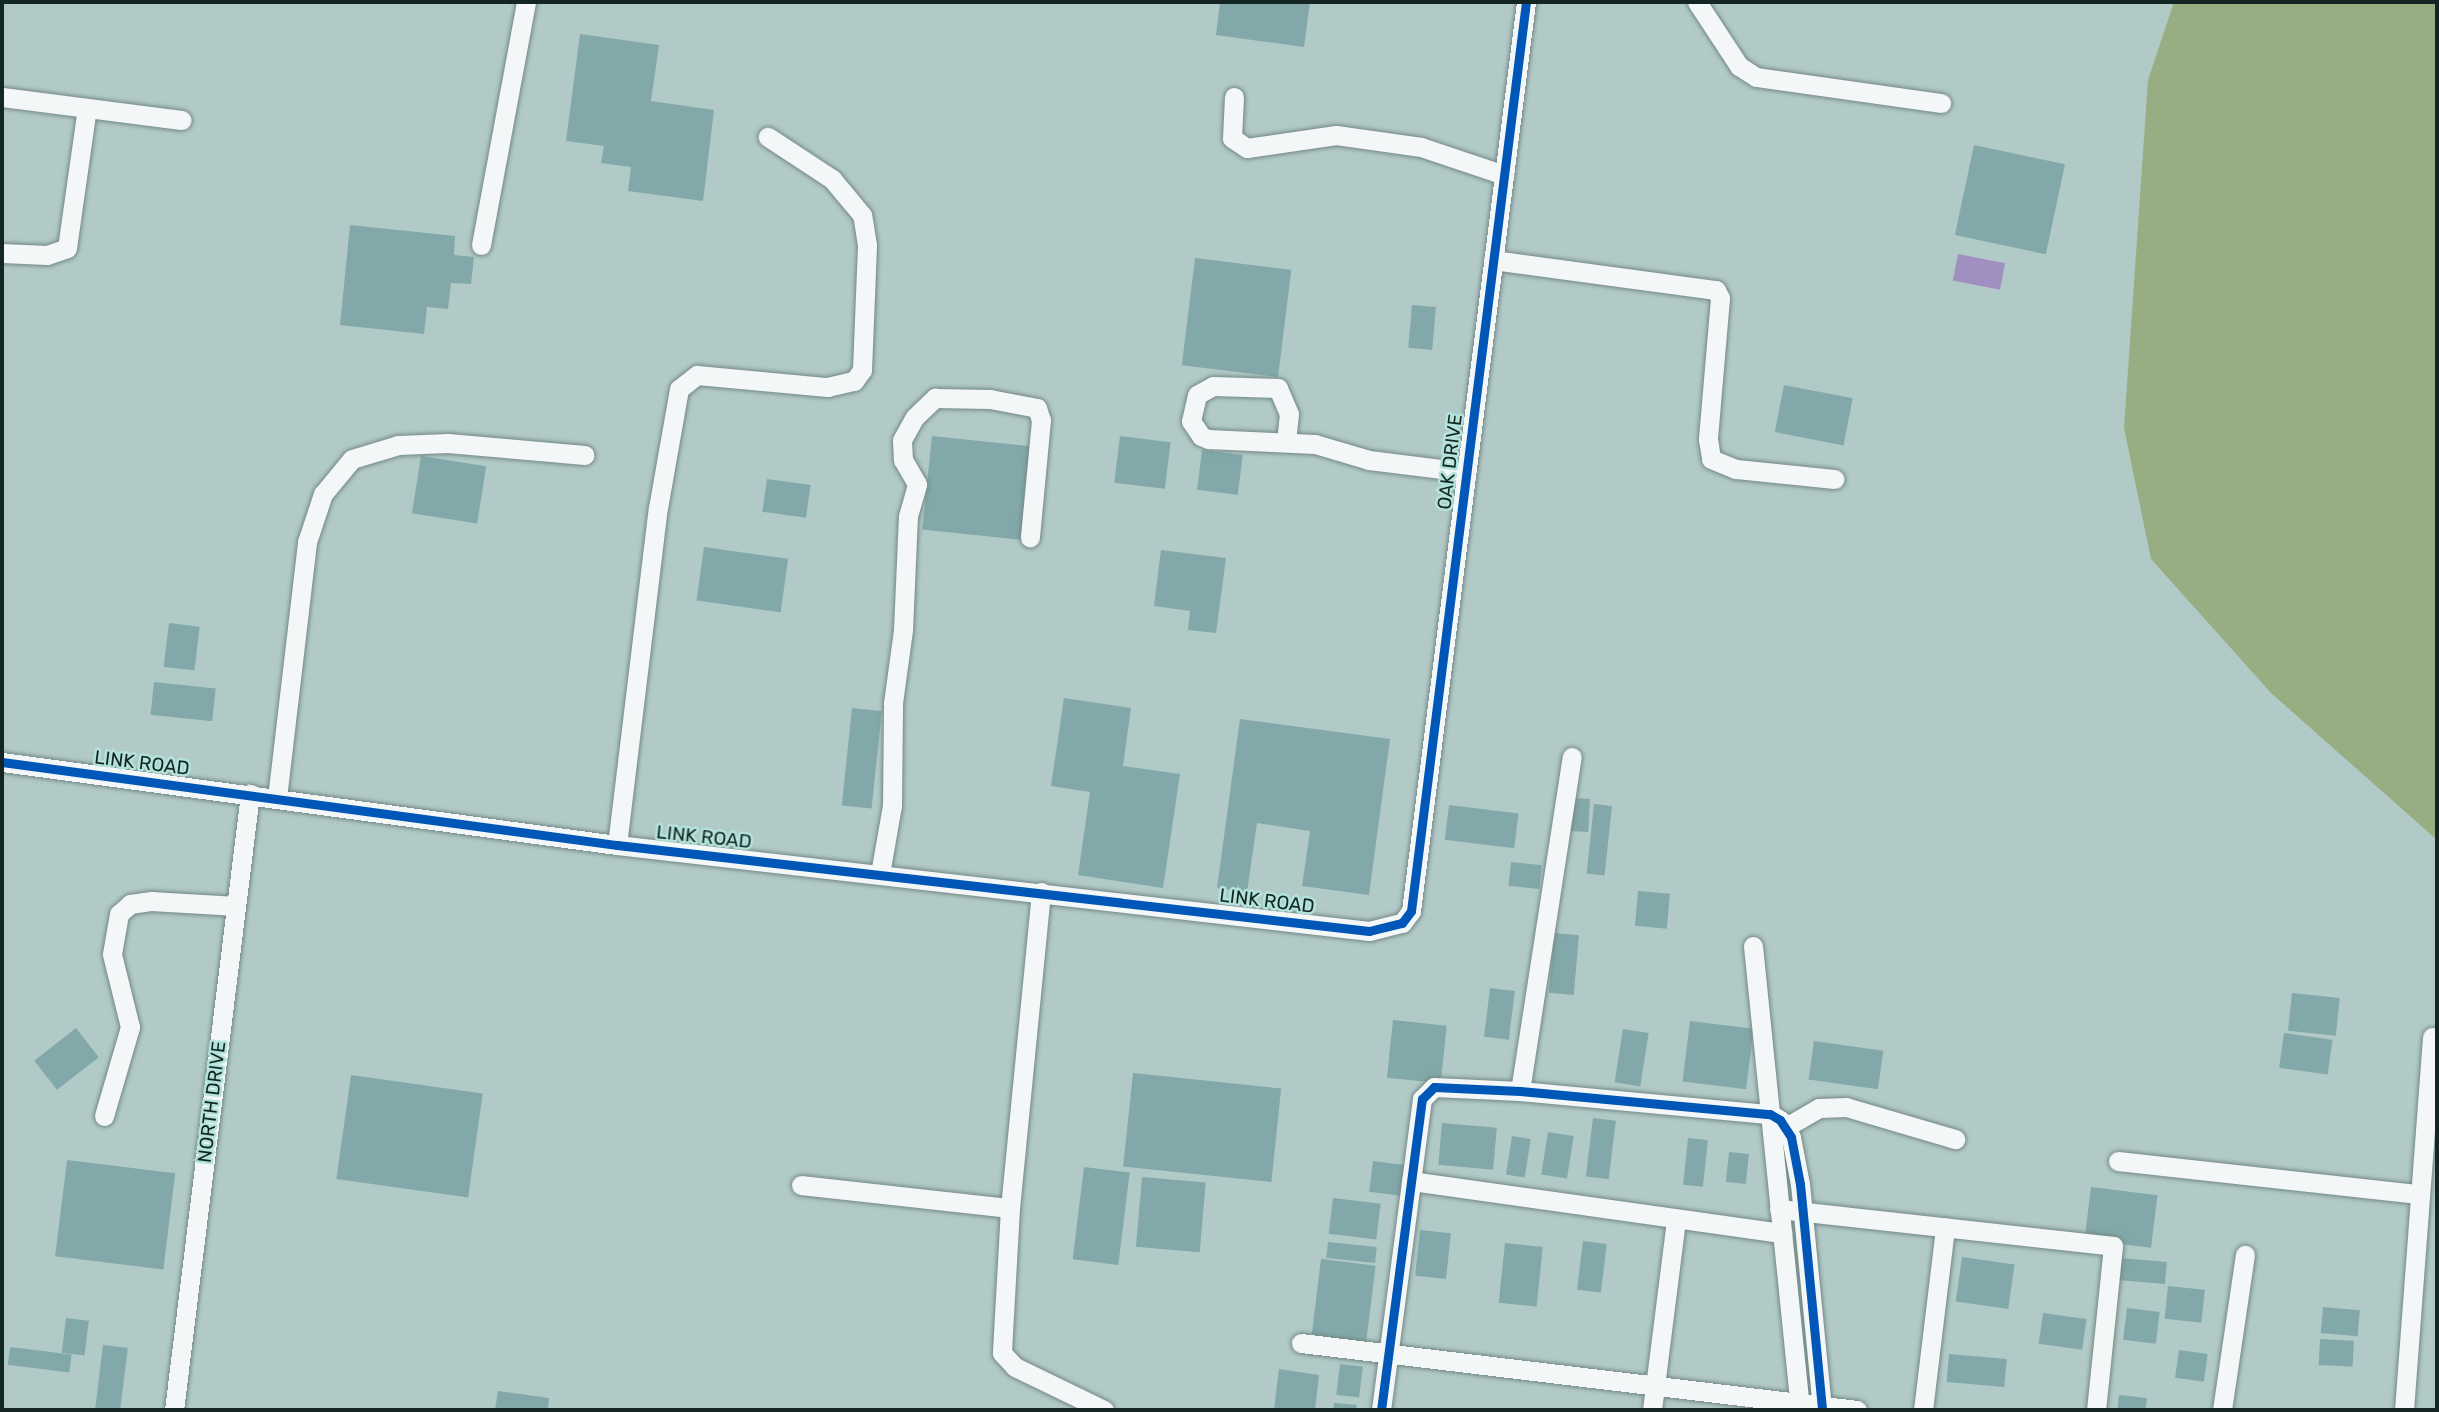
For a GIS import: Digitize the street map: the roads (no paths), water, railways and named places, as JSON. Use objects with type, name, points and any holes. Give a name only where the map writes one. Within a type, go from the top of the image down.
[{"type":"street","points":[[481,245],[526,2]]},
{"type":"street","name":"OAK DRIVE","points":[[1402,923],[1411,911],[1526,2]]},
{"type":"street","points":[[1697,2],[1739,66],[1756,77],[1941,103]]},
{"type":"street","points":[[2,97],[181,120]]},
{"type":"street","points":[[1234,97],[1232,138],[1247,148],[1336,135],[1420,147],[1504,175]]},
{"type":"street","points":[[2,253],[47,255],[67,248],[87,108]]},
{"type":"street","points":[[617,845],[658,508],[679,389],[697,375],[827,387],[854,381],[862,370],[867,246],[862,215],[832,179],[768,137]]},
{"type":"street","points":[[1493,260],[1716,290],[1720,298],[1708,439],[1712,459],[1736,469],[1834,479]]},
{"type":"street","points":[[1286,442],[1289,414],[1278,387],[1213,386],[1197,395],[1191,421],[1201,436],[1229,443],[1315,444],[1394,464],[1466,472]]},
{"type":"street","points":[[880,874],[892,805],[893,703],[906,584],[908,516],[917,484],[903,460],[902,440],[915,417],[935,398],[990,399],[1037,408],[1041,420],[1030,537]]},
{"type":"street","points":[[277,798],[307,542],[323,494],[352,459],[398,445],[448,443],[584,455]]},
{"type":"street","points":[[1520,1091],[1572,757]]},
{"type":"street","name":"LINK ROAD","points":[[2,762],[617,845],[1370,931],[1402,923]]},
{"type":"street","name":"NORTH DRIVE","points":[[174,1410],[250,794]]},
{"type":"street","points":[[1041,892],[1010,1208],[1003,1353],[1015,1367],[1104,1410]]},
{"type":"street","points":[[104,1116],[130,1027],[113,954],[118,914],[130,904],[152,901],[236,906]]},
{"type":"street","points":[[1753,946],[1778,1120],[1780,1209],[1800,1407]]},
{"type":"street","points":[[2404,1410],[2418,1194],[2432,1037]]},
{"type":"street","points":[[1381,1410],[1422,1099],[1428,1089],[1520,1091],[1778,1120],[1819,1108],[1846,1107],[1955,1139]]},
{"type":"street","points":[[1778,1120],[1803,1211],[1822,1409]]},
{"type":"street","points":[[2119,1161],[2418,1194]]},
{"type":"street","points":[[1411,1181],[1782,1233]]},
{"type":"street","points":[[801,1185],[1010,1208]]},
{"type":"street","points":[[1780,1209],[2113,1246],[2096,1410]]},
{"type":"street","points":[[1652,1410],[1676,1220]]},
{"type":"street","points":[[1923,1410],[1945,1227]]},
{"type":"street","points":[[2222,1410],[2245,1255]]},
{"type":"street","points":[[1301,1343],[1800,1407],[1857,1410]]}]
